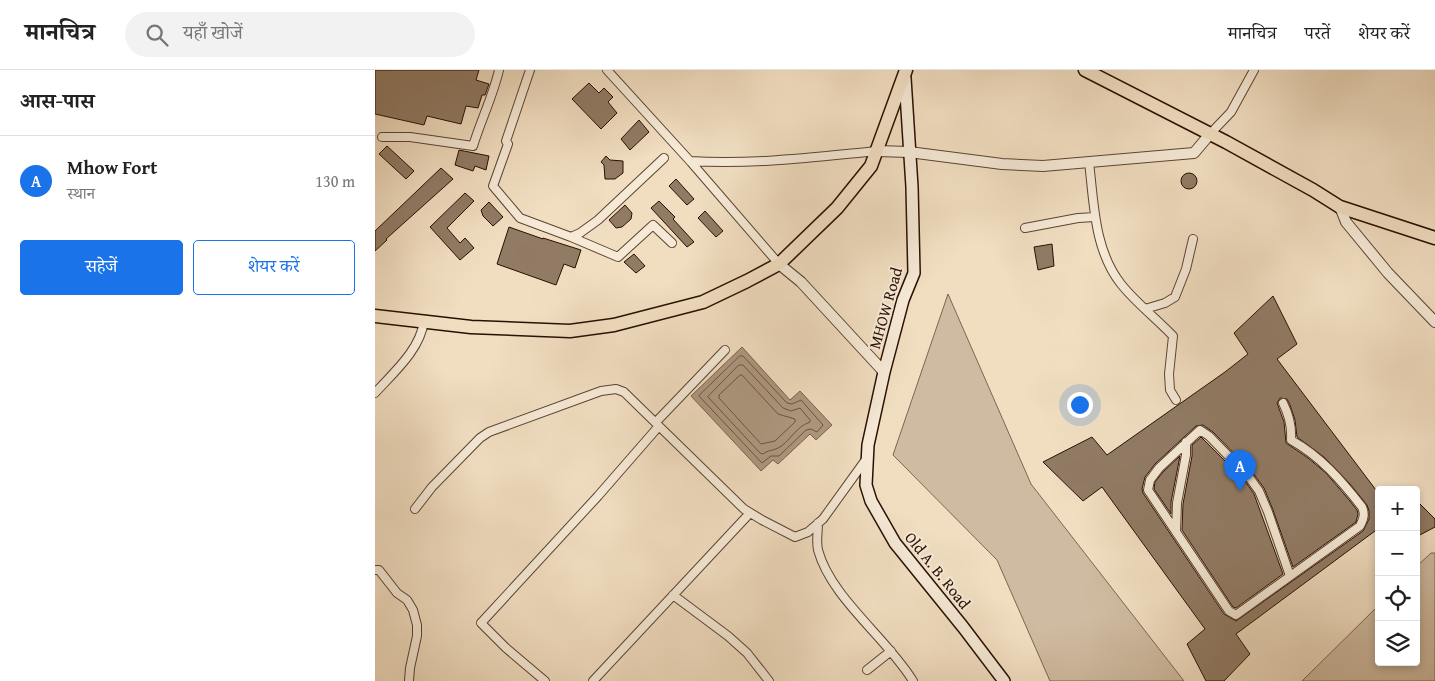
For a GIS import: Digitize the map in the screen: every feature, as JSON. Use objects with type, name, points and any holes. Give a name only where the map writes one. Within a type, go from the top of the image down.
[{"type":"main road","points":[[1085,70],[1210,134],[1313,190],[1340,207],[1435,238]]},
{"type":"main road","points":[[375,316],[471,327],[570,332],[614,325],[703,302],[747,282],[779,264],[837,208],[871,166],[906,74]]},
{"type":"main road","name":"MHOW Road","points":[[867,464],[868,445],[883,372],[903,300],[914,273],[906,74]]},
{"type":"main road","name":"Old A. B. Road","points":[[867,464],[866,485],[871,501],[895,543],[1004,681]]},
{"type":"street","points":[[382,137],[410,137],[473,146],[483,114],[494,91],[499,70]]},
{"type":"street","points":[[530,70],[508,132],[506,141],[508,144],[493,186],[520,218],[617,257],[653,225],[672,243]]},
{"type":"street","points":[[607,70],[690,161],[779,264],[801,282],[883,372]]},
{"type":"street","points":[[690,161],[724,163],[877,152],[909,152],[1002,164],[1043,166],[1194,153],[1231,112],[1254,70]]},
{"type":"street","points":[[571,237],[580,234],[598,220],[664,158]]},
{"type":"street","points":[[1089,162],[1095,217],[1102,247],[1109,266],[1120,283],[1173,336],[1169,374],[1170,390],[1176,400]]},
{"type":"street","points":[[1340,207],[1346,222],[1383,267],[1435,322]]},
{"type":"street","points":[[1025,228],[1078,218],[1095,217]]},
{"type":"street","points":[[1145,309],[1165,303],[1175,297],[1186,268],[1193,239]]},
{"type":"street","points":[[375,394],[408,356],[422,332],[424,321]]},
{"type":"street","points":[[545,681],[506,648],[481,623],[591,503],[657,424],[725,350]]},
{"type":"street","points":[[415,509],[431,487],[480,438],[489,432],[576,399],[601,391],[616,389],[625,392],[735,500],[750,512],[795,537],[808,532],[818,523],[867,464]]},
{"type":"street","points":[[1283,403],[1290,416],[1291,440],[1306,449],[1331,470],[1361,507],[1364,519],[1360,526],[1236,615],[1229,610],[1147,490],[1150,480],[1159,468],[1200,430],[1209,436],[1249,477],[1259,491],[1269,512],[1290,576]]},
{"type":"street","points":[[1176,532],[1177,503],[1186,455],[1186,442]]},
{"type":"street","points":[[593,681],[750,512]]},
{"type":"street","points":[[818,523],[818,550],[830,577],[841,593],[891,651],[913,681]]},
{"type":"street","points":[[375,570],[379,570],[397,593],[407,600],[413,610],[417,625],[417,636],[409,681]]},
{"type":"street","points":[[673,595],[747,653],[769,681]]},
{"type":"street","points":[[867,670],[891,651]]},
{"type":"shaded area","points":[[948,294],[1031,484],[1184,681],[1050,681],[997,560],[893,455]]},
{"type":"shaded area","points":[[1431,553],[1435,553],[1435,681],[1302,681],[1375,609],[1375,666],[1420,666],[1420,563]]},
{"type":"water","points":[[742,347],[790,400],[800,391],[832,425],[816,440],[810,434],[778,464],[773,460],[761,471],[691,396]]},
{"type":"building","points":[[375,70],[479,70],[476,80],[489,84],[485,95],[482,95],[478,108],[466,106],[461,124],[427,116],[424,125],[375,114]]},
{"type":"building","points":[[589,83],[599,93],[604,88],[613,97],[608,102],[617,113],[601,129],[572,99]]},
{"type":"building","points":[[639,120],[649,132],[630,150],[621,139]]},
{"type":"building","points":[[387,146],[414,171],[406,179],[379,154]]},
{"type":"building","points":[[459,150],[489,156],[486,170],[475,166],[473,171],[455,165]]},
{"type":"building","points":[[606,156],[610,160],[623,161],[623,173],[615,179],[605,179],[604,165],[601,162]]},
{"type":"building","points":[[441,168],[453,179],[375,251],[375,231]]},
{"type":"building","points":[[1186,173],[1192,173],[1197,178],[1195,187],[1186,189],[1181,184],[1181,178]]},
{"type":"building","points":[[676,179],[694,199],[687,205],[669,186]]},
{"type":"building","points":[[465,193],[474,201],[447,228],[460,243],[465,238],[474,248],[460,260],[430,227]]},
{"type":"building","points":[[659,201],[675,217],[673,219],[694,242],[687,247],[651,208]]},
{"type":"building","points":[[489,202],[503,217],[493,226],[483,216],[481,210]]},
{"type":"building","points":[[625,205],[632,213],[631,219],[622,227],[616,228],[609,220]]},
{"type":"building","points":[[705,211],[723,231],[716,237],[698,218]]},
{"type":"building","points":[[509,227],[581,250],[575,268],[564,264],[556,285],[497,264]]},
{"type":"building","points":[[1052,244],[1054,266],[1038,270],[1034,247]]},
{"type":"building","points":[[634,254],[645,266],[636,273],[624,262]]},
{"type":"building","points":[[1273,296],[1297,344],[1277,359],[1375,489],[1375,531],[1236,634],[1250,654],[1224,681],[1206,681],[1187,644],[1205,629],[1102,487],[1083,501],[1043,462],[1092,437],[1107,455],[1248,354],[1234,333]],"holes":[[[1280,398],[1287,399],[1295,420],[1297,437],[1324,457],[1350,484],[1367,505],[1369,519],[1363,531],[1236,621],[1224,614],[1142,489],[1145,477],[1155,464],[1196,426],[1203,425],[1213,432],[1253,473],[1264,488],[1293,567],[1356,522],[1358,514],[1350,501],[1326,473],[1286,443],[1284,422],[1277,403]]]},
{"type":"building","points":[[1201,437],[1245,481],[1254,494],[1283,574],[1236,608],[1233,607],[1182,530],[1183,504],[1192,456],[1192,445]]},
{"type":"building","points":[[1180,456],[1171,502],[1171,514],[1154,489],[1155,482]]},
{"type":"building","points":[[1420,504],[1435,519],[1435,527],[1420,535]]},
{"type":"place","name":"Mhow Fort","points":[[1240,491]]}]
